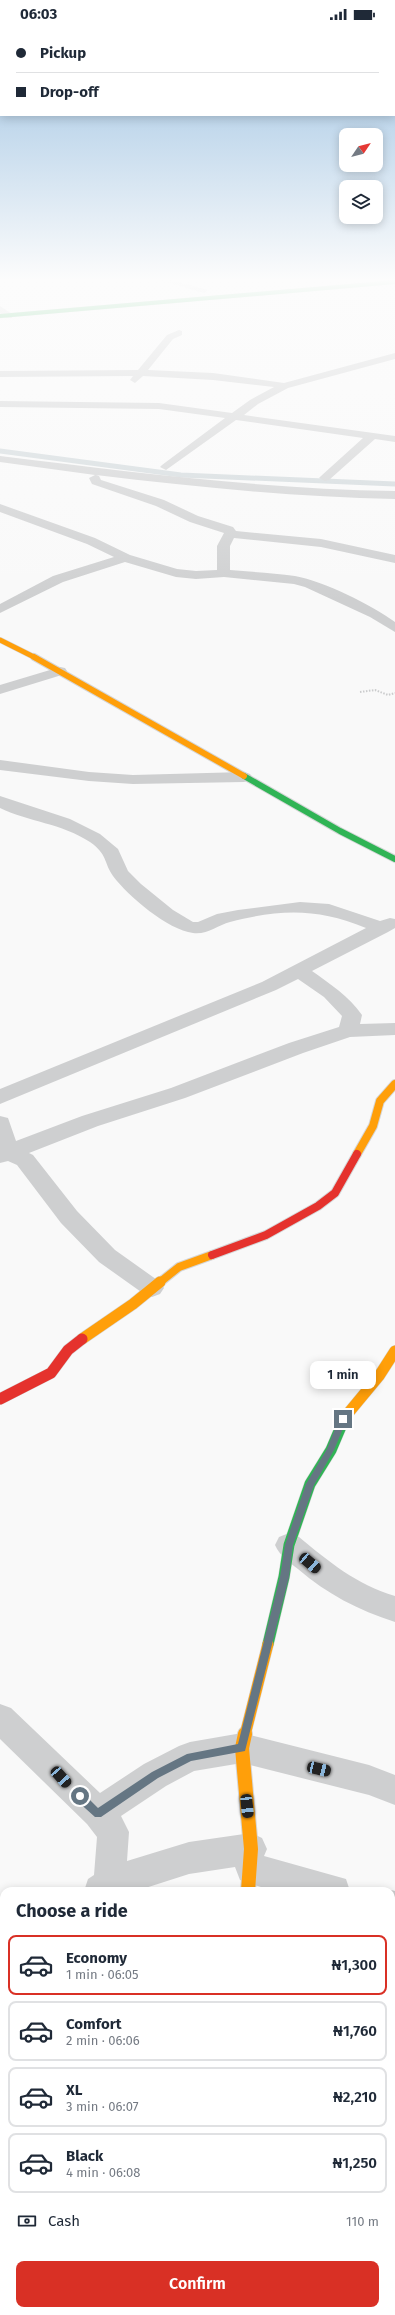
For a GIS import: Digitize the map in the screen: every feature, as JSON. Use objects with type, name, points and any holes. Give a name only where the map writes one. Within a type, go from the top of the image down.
[{"type":"street","points":[[123,398],[130,387]]},
{"type":"street","points":[[166,467],[254,402],[283,387]]},
{"type":"street","points":[[34,393],[38,404]]},
{"type":"street","points":[[0,404],[38,404],[123,398],[159,406],[376,435],[395,439]]},
{"type":"street","points":[[325,478],[376,435],[395,429]]},
{"type":"street","points":[[0,468],[6,459],[196,484],[338,494],[395,495]]},
{"type":"street","points":[[96,471],[96,482],[160,503],[194,519],[227,529],[231,534]]},
{"type":"street","points":[[0,508],[91,541],[126,558],[176,573],[196,575],[224,573],[295,580],[310,584],[375,614],[395,628]]},
{"type":"street","points":[[224,573],[225,555],[222,545],[226,537],[231,534],[322,543],[395,559]]},
{"type":"street","points":[[0,609],[58,579],[126,558]]},
{"type":"street","points":[[0,640],[60,671],[340,831],[395,859]]},
{"type":"street","points":[[0,690],[60,671]]},
{"type":"street","points":[[0,765],[67,774],[169,780],[244,777]]},
{"type":"street","points":[[3,807],[35,813],[76,827],[110,850],[121,874],[147,899],[173,919],[193,928],[207,927],[226,917],[313,907],[341,912],[388,924]]},
{"type":"street","points":[[0,1097],[269,986],[388,924]]},
{"type":"street","points":[[299,971],[331,993],[352,1015],[348,1031]]},
{"type":"street","points":[[5,1154],[90,1121],[178,1094],[296,1048],[348,1031],[395,1029]]},
{"type":"street","points":[[0,1399],[51,1373],[68,1350],[179,1267],[266,1235],[318,1206],[334,1193],[373,1126],[380,1101],[395,1084]]},
{"type":"street","points":[[0,1122],[5,1154]]},
{"type":"street","points":[[5,1154],[25,1160],[70,1217],[108,1256],[152,1288]]},
{"type":"street","points":[[250,1870],[242,1748],[284,1577],[289,1545],[310,1484],[331,1450],[343,1419],[378,1376],[395,1351]]},
{"type":"street","points":[[289,1545],[330,1581],[373,1603],[395,1609]]},
{"type":"street","points":[[0,1718],[98,1813],[113,1832],[105,1887],[189,1858],[250,1870],[318,1887]]},
{"type":"street","points":[[98,1813],[155,1775],[190,1757],[242,1748],[369,1780],[395,1790]]},
{"type":"path","points":[[360,692],[375,690],[388,695],[395,693]]},
{"type":"waterway","points":[[0,451],[181,475],[395,484]]},
{"type":"traffic: fast","points":[[244,776],[340,831],[395,859]]},
{"type":"traffic: fast","points":[[268,1644],[284,1577],[289,1545],[310,1484],[331,1450],[345,1417]]},
{"type":"traffic: slow","points":[[0,640],[47,664],[244,776]]},
{"type":"traffic: slow","points":[[357,1154],[373,1126],[380,1101],[395,1084]]},
{"type":"traffic: slow","points":[[82,1339],[133,1304],[179,1267],[212,1255]]},
{"type":"traffic: slow","points":[[345,1417],[379,1376],[395,1351]]},
{"type":"traffic: slow","points":[[248,1887],[251,1849],[242,1748],[268,1644]]},
{"type":"traffic: jam","points":[[212,1255],[266,1235],[318,1206],[335,1193],[357,1154]]},
{"type":"traffic: jam","points":[[0,1399],[51,1373],[68,1350],[82,1339]]},
{"type":"route","points":[[80,1796],[98,1813],[155,1775],[190,1757],[242,1748],[284,1577],[289,1545],[310,1484],[331,1450],[343,1419]]}]
